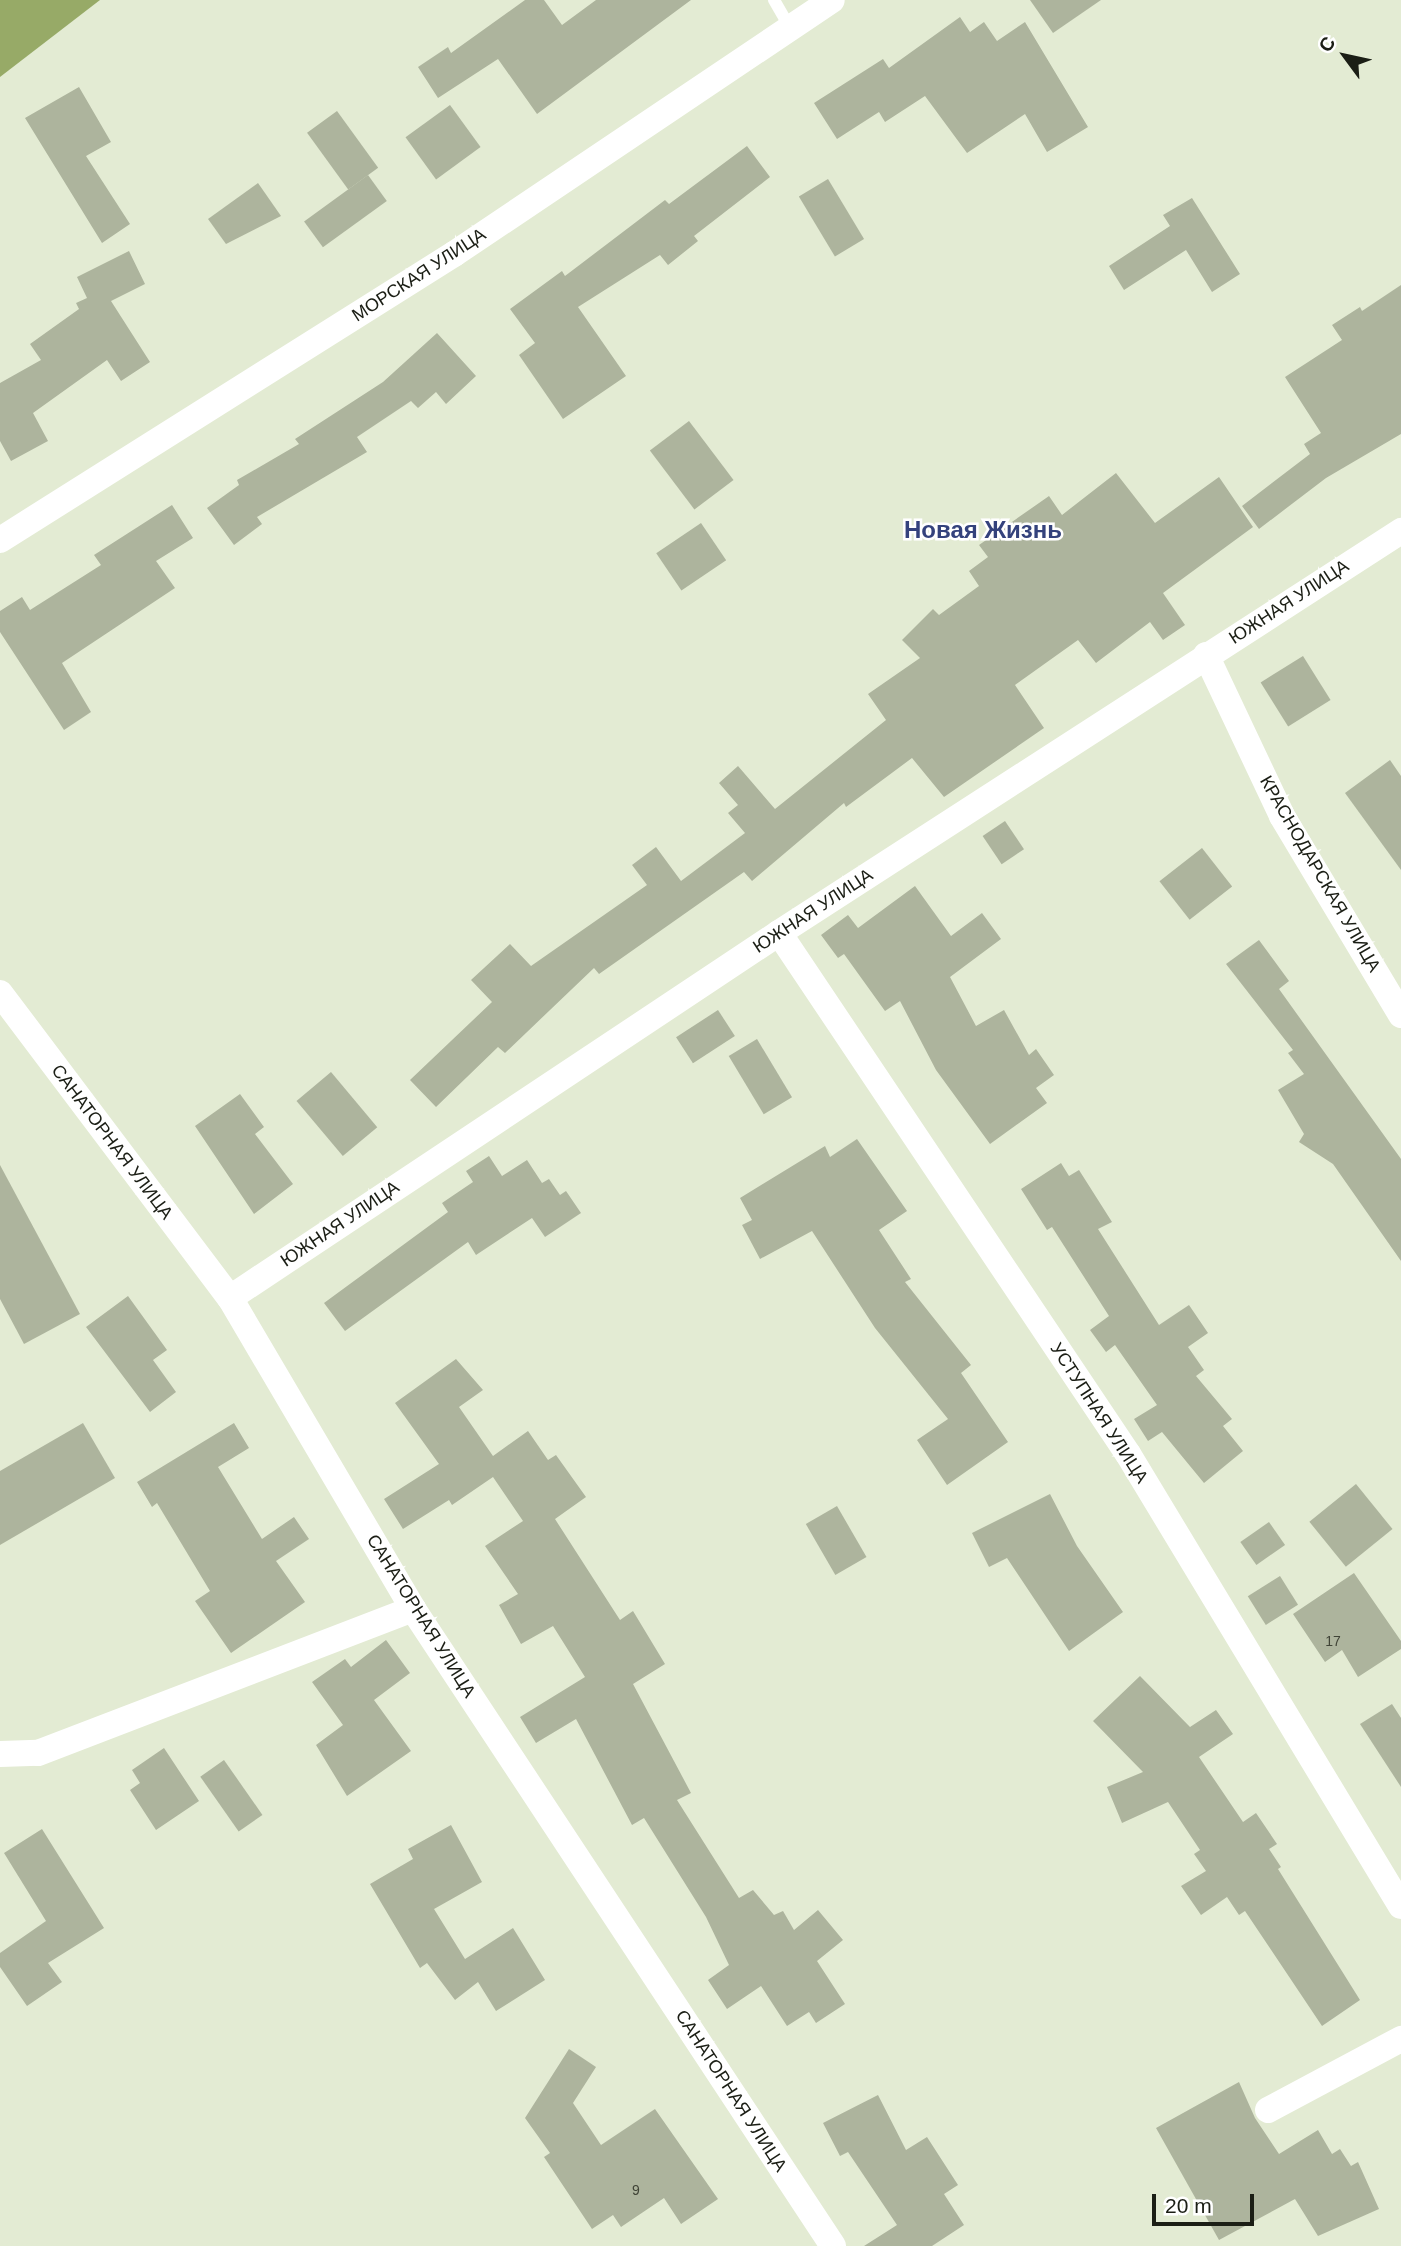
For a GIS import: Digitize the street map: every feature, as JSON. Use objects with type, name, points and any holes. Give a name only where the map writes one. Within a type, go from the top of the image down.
[{"type":"street","name":"МОРСКАЯ УЛИЦА","points":[[0,540],[454,254],[832,0]]},
{"type":"street","name":"ЮЖНАЯ УЛИЦА","points":[[230,1298],[779,933],[1401,531]]},
{"type":"street","name":"КРАСНОДАРСКАЯ УЛИЦА","points":[[1206,655],[1282,816],[1401,1015]]},
{"type":"street","name":"УСТУПНАЯ УЛИЦА","points":[[779,933],[1128,1454],[1401,1906]]},
{"type":"street","name":"САНАТОРНАЯ УЛИЦА","points":[[0,993],[230,1298],[413,1609],[833,2246]]},
{"type":"street","points":[[0,1754],[38,1754],[413,1609]]},
{"type":"street","points":[[1268,2110],[1401,2039]]},
{"type":"lane","points":[[774,0],[790,28]]},
{"type":"shaded area","points":[[0,0],[100,0],[0,77]]},
{"type":"building","points":[[525,0],[544,0],[562,25],[596,0],[691,0],[537,114],[498,59],[438,98],[418,67],[448,47],[451,53]]},
{"type":"building","points":[[1030,0],[1101,0],[1053,33]]},
{"type":"building","points":[[960,17],[970,32],[984,22],[997,41],[1025,22],[1088,127],[1047,152],[1025,114],[967,153],[925,96],[885,122],[879,112],[837,139],[814,103],[883,59],[889,68]]},
{"type":"building","points":[[79,87],[111,142],[86,156],[130,224],[102,243],[25,118]]},
{"type":"building","points":[[450,105],[481,147],[436,179],[406,137]]},
{"type":"building","points":[[337,111],[378,168],[348,189],[307,133]]},
{"type":"building","points":[[747,146],[770,177],[694,236],[698,241],[668,265],[660,255],[578,307],[626,376],[563,419],[519,355],[535,343],[510,309],[562,271],[565,276],[665,200],[669,204]]},
{"type":"building","points":[[368,175],[387,201],[323,247],[304,221]]},
{"type":"building","points":[[828,179],[864,239],[835,257],[799,197]]},
{"type":"building","points":[[258,183],[281,216],[226,244],[208,219]]},
{"type":"building","points":[[1192,198],[1240,274],[1212,292],[1186,250],[1124,290],[1109,266],[1170,226],[1163,215]]},
{"type":"building","points":[[129,251],[145,284],[111,301],[150,362],[121,381],[107,360],[33,413],[48,441],[11,461],[0,441],[0,383],[41,360],[30,344],[79,309],[76,303],[87,298],[77,277]]},
{"type":"building","points":[[1401,285],[1401,434],[1326,478],[1259,529],[1242,506],[1310,454],[1304,444],[1321,433],[1285,377],[1342,340],[1332,325],[1360,307],[1362,311]]},
{"type":"building","points":[[437,333],[476,376],[446,404],[436,392],[418,408],[411,401],[357,437],[367,452],[257,517],[262,524],[234,545],[207,508],[239,485],[237,480],[299,444],[295,439],[383,382]]},
{"type":"building","points":[[689,421],[734,480],[694,510],[650,450]]},
{"type":"building","points":[[1116,473],[1155,523],[1219,477],[1253,527],[1163,593],[1185,625],[1163,640],[1150,622],[1096,663],[1078,640],[1015,685],[1044,728],[944,797],[912,758],[846,807],[844,803],[752,881],[744,872],[599,974],[594,968],[505,1053],[498,1047],[436,1107],[410,1080],[492,1002],[471,980],[510,944],[531,966],[647,885],[632,865],[656,847],[681,881],[745,833],[728,813],[738,805],[719,783],[738,766],[775,809],[886,720],[868,694],[920,658],[902,640],[933,609],[939,615],[979,586],[969,571],[988,557],[979,545],[1049,496],[1062,515]]},
{"type":"building","points":[[172,505],[193,538],[156,561],[175,588],[62,663],[91,712],[64,730],[0,632],[0,611],[22,597],[30,610],[101,565],[94,555]]},
{"type":"building","points":[[701,523],[726,560],[681,591],[656,553]]},
{"type":"building","points":[[1303,656],[1331,700],[1288,727],[1261,682]]},
{"type":"building","points":[[1390,760],[1401,776],[1401,870],[1345,793]]},
{"type":"building","points":[[1005,821],[1024,849],[1002,864],[983,836]]},
{"type":"building","points":[[1202,848],[1232,887],[1190,920],[1159,881]]},
{"type":"building","points":[[915,886],[951,936],[982,913],[1001,939],[950,977],[976,1026],[1004,1010],[1029,1055],[1036,1049],[1054,1075],[1036,1088],[1047,1103],[990,1144],[936,1070],[900,1001],[885,1011],[844,954],[838,958],[821,935],[848,915],[858,928]]},
{"type":"building","points":[[1259,940],[1289,981],[1279,989],[1401,1159],[1401,1261],[1333,1164],[1299,1142],[1304,1134],[1278,1090],[1304,1074],[1288,1053],[1293,1050],[1226,964]]},
{"type":"building","points":[[718,1010],[735,1036],[693,1063],[676,1037]]},
{"type":"building","points":[[757,1039],[792,1097],[764,1114],[729,1056]]},
{"type":"building","points":[[331,1072],[377,1127],[343,1156],[297,1101]]},
{"type":"building","points":[[240,1094],[264,1127],[255,1134],[293,1184],[254,1214],[195,1126]]},
{"type":"building","points":[[857,1139],[907,1211],[879,1230],[911,1279],[905,1282],[971,1365],[961,1373],[1008,1442],[947,1485],[917,1440],[948,1419],[875,1328],[812,1231],[760,1259],[742,1225],[752,1220],[740,1198],[825,1146],[830,1157]]},
{"type":"building","points":[[489,1156],[502,1176],[527,1160],[542,1183],[549,1179],[560,1195],[566,1191],[581,1213],[545,1237],[532,1218],[476,1255],[468,1242],[345,1331],[324,1303],[448,1212],[442,1203],[473,1182],[466,1171]]},
{"type":"building","points":[[1061,1163],[1069,1176],[1079,1170],[1112,1222],[1098,1229],[1159,1325],[1189,1305],[1208,1333],[1188,1347],[1204,1370],[1196,1376],[1232,1419],[1223,1426],[1243,1451],[1204,1483],[1162,1432],[1148,1441],[1134,1419],[1157,1405],[1115,1345],[1106,1352],[1090,1330],[1109,1316],[1052,1227],[1047,1230],[1021,1189]]},
{"type":"building","points":[[0,1165],[80,1314],[24,1344],[0,1299]]},
{"type":"building","points":[[128,1296],[167,1350],[153,1360],[176,1392],[150,1412],[86,1327]]},
{"type":"building","points":[[456,1359],[483,1390],[459,1407],[493,1456],[528,1431],[548,1460],[556,1455],[586,1497],[555,1519],[620,1620],[633,1611],[665,1664],[633,1684],[691,1793],[677,1800],[739,1898],[753,1890],[774,1915],[783,1911],[794,1930],[818,1910],[843,1940],[817,1961],[845,2004],[816,2023],[809,2012],[787,2026],[761,1986],[727,2009],[708,1980],[729,1965],[706,1917],[644,1818],[632,1825],[576,1719],[536,1743],[520,1717],[585,1677],[553,1626],[521,1644],[499,1605],[518,1594],[485,1546],[523,1521],[493,1477],[452,1505],[449,1500],[403,1529],[384,1499],[439,1464],[395,1403]]},
{"type":"building","points":[[83,1423],[115,1478],[0,1545],[0,1471]]},
{"type":"building","points":[[234,1423],[249,1448],[218,1467],[262,1539],[294,1517],[309,1539],[276,1561],[305,1602],[231,1653],[195,1601],[210,1591],[157,1503],[152,1507],[137,1482]]},
{"type":"building","points":[[1356,1484],[1393,1529],[1346,1567],[1309,1522]]},
{"type":"building","points":[[1050,1494],[1077,1546],[1123,1612],[1069,1651],[1007,1558],[989,1567],[972,1533]]},
{"type":"building","points":[[837,1506],[867,1557],[835,1575],[806,1524]]},
{"type":"building","points":[[1269,1522],[1285,1545],[1256,1565],[1240,1542]]},
{"type":"building","points":[[1354,1573],[1401,1641],[1401,1649],[1358,1677],[1342,1650],[1325,1662],[1293,1614]]},
{"type":"building","points":[[1280,1576],[1298,1605],[1266,1625],[1248,1596]]},
{"type":"building","points":[[386,1640],[410,1673],[374,1700],[411,1751],[347,1796],[316,1745],[343,1725],[312,1682],[345,1659],[351,1667]]},
{"type":"building","points":[[1140,1676],[1190,1727],[1216,1710],[1233,1734],[1199,1757],[1243,1822],[1256,1813],[1277,1844],[1269,1849],[1281,1867],[1278,1869],[1360,2000],[1322,2026],[1245,1911],[1239,1915],[1227,1897],[1201,1915],[1181,1886],[1206,1871],[1194,1854],[1200,1850],[1168,1802],[1122,1823],[1107,1787],[1143,1772],[1093,1721]]},
{"type":"building","points":[[1392,1704],[1401,1718],[1401,1787],[1360,1724]]},
{"type":"building","points":[[164,1748],[199,1801],[156,1830],[130,1790],[140,1783],[132,1770]]},
{"type":"building","points":[[224,1760],[262,1815],[239,1832],[200,1777]]},
{"type":"building","points":[[451,1825],[482,1882],[434,1909],[465,1959],[513,1928],[545,1980],[496,2011],[478,1982],[455,2000],[427,1963],[420,1968],[370,1884],[413,1859],[408,1849]]},
{"type":"building","points":[[42,1829],[104,1928],[48,1963],[62,1982],[27,2006],[0,1967],[0,1953],[46,1921],[4,1853]]},
{"type":"building","points":[[569,2049],[596,2067],[573,2103],[601,2145],[655,2109],[718,2199],[681,2224],[664,2198],[621,2227],[613,2215],[592,2229],[544,2157],[550,2153],[525,2118]]},
{"type":"building","points":[[1239,2082],[1255,2118],[1279,2154],[1318,2130],[1332,2154],[1340,2149],[1351,2166],[1358,2162],[1379,2209],[1318,2236],[1295,2199],[1219,2240],[1156,2128]]},
{"type":"building","points":[[878,2095],[906,2150],[927,2137],[958,2185],[944,2194],[964,2225],[932,2246],[864,2246],[897,2225],[848,2152],[840,2156],[823,2123]]},
{"type":"district","name":"Новая Жизнь","points":[[983,530]]}]
